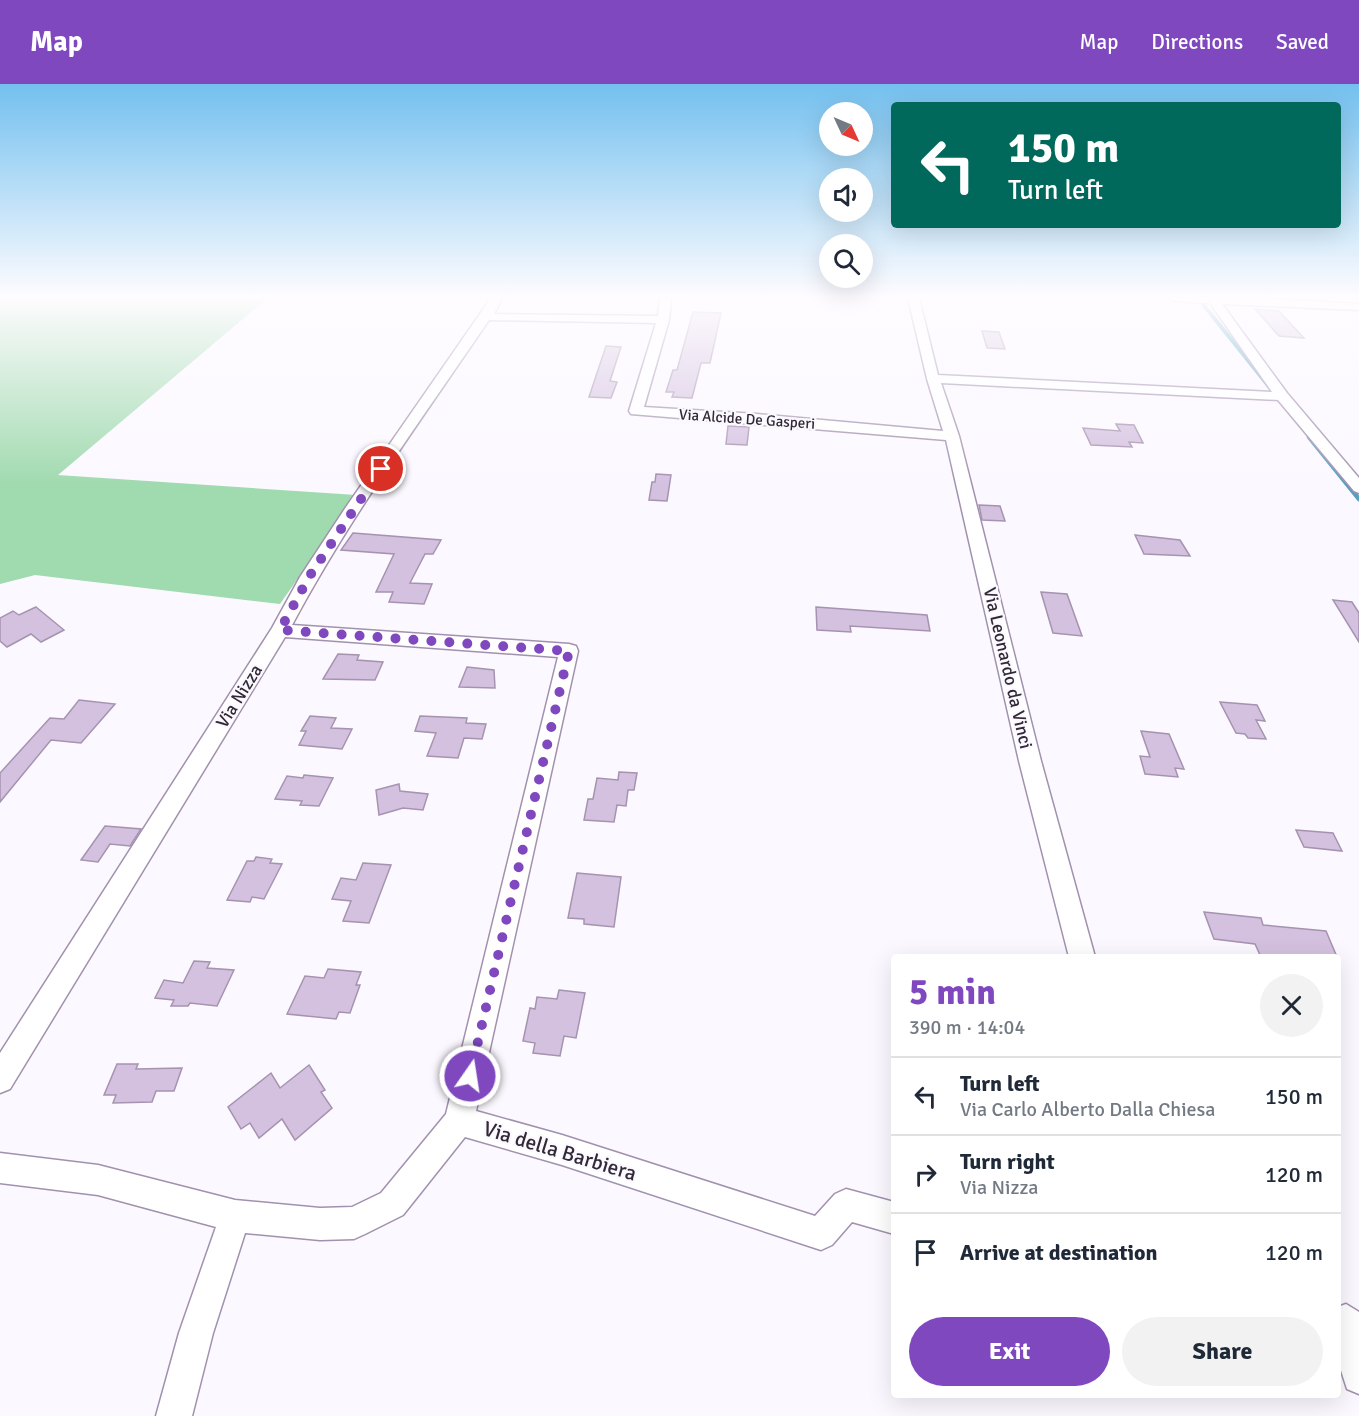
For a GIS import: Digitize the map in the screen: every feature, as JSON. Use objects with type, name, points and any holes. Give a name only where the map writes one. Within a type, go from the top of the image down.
[{"type":"street","name":"Via Nizza","points":[[0,1079],[280,630],[309,577],[456,360]]},
{"type":"street","name":"Via Alcide De Gasperi","points":[[651,360],[636,411],[757,418],[952,436]]},
{"type":"street","name":"Via Leonardo da Vinci","points":[[928,360],[952,436],[1030,761],[1081,954]]},
{"type":"street","points":[[1252,360],[1278,396],[1359,488]]},
{"type":"street","points":[[933,379],[1278,396]]},
{"type":"street","points":[[280,630],[569,651],[459,1121]]},
{"type":"street","name":"Via della Barbiera","points":[[0,1168],[98,1180],[235,1216],[320,1224],[354,1223],[392,1204],[459,1121],[562,1150],[821,1234],[846,1205],[891,1217]]},
{"type":"street","points":[[174,1416],[196,1333],[235,1216]]},
{"type":"street","points":[[1348,1322],[1359,1377]]},
{"type":"green space","points":[[0,360],[194,360],[58,475],[356,495],[280,604],[35,575],[0,584]]},
{"type":"building","points":[[601,360],[617,360],[610,381],[617,382],[611,398],[589,397]]},
{"type":"building","points":[[680,360],[711,360],[710,363],[701,363],[692,398],[672,397],[674,392],[666,392],[673,370],[677,370]]},
{"type":"building","points":[[1116,424],[1134,425],[1143,443],[1129,442],[1132,447],[1091,445],[1083,428],[1120,431]]},
{"type":"building","points":[[728,426],[749,427],[747,445],[726,444]]},
{"type":"building","points":[[656,474],[671,475],[667,501],[649,500]]},
{"type":"building","points":[[979,505],[1000,506],[1005,521],[982,520]]},
{"type":"building","points":[[353,533],[441,540],[433,554],[425,554],[410,583],[432,584],[424,604],[389,602],[393,592],[376,592],[394,554],[341,550]]},
{"type":"building","points":[[1135,535],[1180,540],[1190,556],[1144,554]]},
{"type":"building","points":[[1041,592],[1067,594],[1082,636],[1053,633]]},
{"type":"building","points":[[1333,600],[1352,602],[1359,613],[1359,642]]},
{"type":"building","points":[[36,607],[64,630],[41,642],[31,634],[7,647],[0,641],[0,618],[13,611],[19,615]]},
{"type":"building","points":[[816,607],[927,615],[930,631],[850,626],[851,632],[817,630]]},
{"type":"building","points":[[338,654],[359,655],[357,660],[383,662],[375,680],[323,679]]},
{"type":"building","points":[[467,667],[494,670],[495,688],[459,687]]},
{"type":"building","points":[[79,700],[115,704],[81,743],[51,740],[0,802],[0,773],[50,718],[64,719]]},
{"type":"building","points":[[1220,702],[1257,705],[1265,721],[1256,720],[1266,739],[1248,738],[1245,734],[1236,733]]},
{"type":"building","points":[[310,716],[336,718],[331,728],[352,729],[342,749],[299,745],[306,731],[301,731]]},
{"type":"building","points":[[420,716],[467,718],[466,723],[486,724],[482,739],[464,738],[458,758],[427,756],[436,733],[415,731]]},
{"type":"building","points":[[1141,731],[1169,734],[1184,769],[1175,768],[1178,777],[1145,774],[1140,756],[1150,757]]},
{"type":"building","points":[[619,772],[637,773],[634,790],[628,790],[626,806],[617,805],[614,822],[584,820],[588,799],[593,799],[597,778],[618,780]]},
{"type":"building","points":[[304,775],[333,778],[319,806],[300,805],[302,801],[275,799],[287,776],[303,778]]},
{"type":"building","points":[[399,784],[400,791],[428,794],[423,810],[403,808],[379,815],[376,790]]},
{"type":"building","points":[[105,826],[141,829],[130,846],[110,844],[98,862],[81,860]]},
{"type":"building","points":[[1296,830],[1333,833],[1342,851],[1304,847]]},
{"type":"building","points":[[256,857],[272,859],[270,863],[282,864],[264,899],[252,897],[250,902],[227,900],[247,861],[254,861]]},
{"type":"building","points":[[363,863],[391,865],[369,923],[343,921],[351,901],[332,899],[341,878],[356,880]]},
{"type":"building","points":[[577,873],[621,877],[614,927],[584,924],[584,919],[568,918]]},
{"type":"building","points":[[1204,912],[1261,918],[1263,925],[1326,931],[1336,954],[1260,954],[1255,944],[1214,939]]},
{"type":"building","points":[[194,961],[210,962],[207,968],[234,970],[217,1006],[190,1003],[188,1006],[171,1006],[174,1000],[155,998],[164,980],[183,983]]},
{"type":"building","points":[[328,969],[361,972],[356,985],[360,985],[350,1013],[339,1012],[336,1019],[287,1014],[305,976],[324,978]]},
{"type":"building","points":[[559,990],[585,993],[576,1038],[564,1036],[560,1056],[533,1053],[535,1043],[523,1041],[530,1008],[535,1009],[537,997],[557,999]]},
{"type":"building","points":[[117,1064],[138,1064],[136,1069],[182,1068],[174,1091],[156,1091],[152,1102],[113,1103],[116,1095],[104,1095]]},
{"type":"building","points":[[309,1065],[325,1090],[321,1092],[332,1108],[295,1140],[282,1119],[259,1138],[250,1123],[241,1129],[228,1107],[271,1073],[280,1088]]},
{"type":"waterway","points":[[1248,360],[1271,389]]},
{"type":"waterway","points":[[1309,437],[1359,499]]},
{"type":"route","points":[[381,469],[309,577],[280,630],[569,651],[470,1076]]}]
